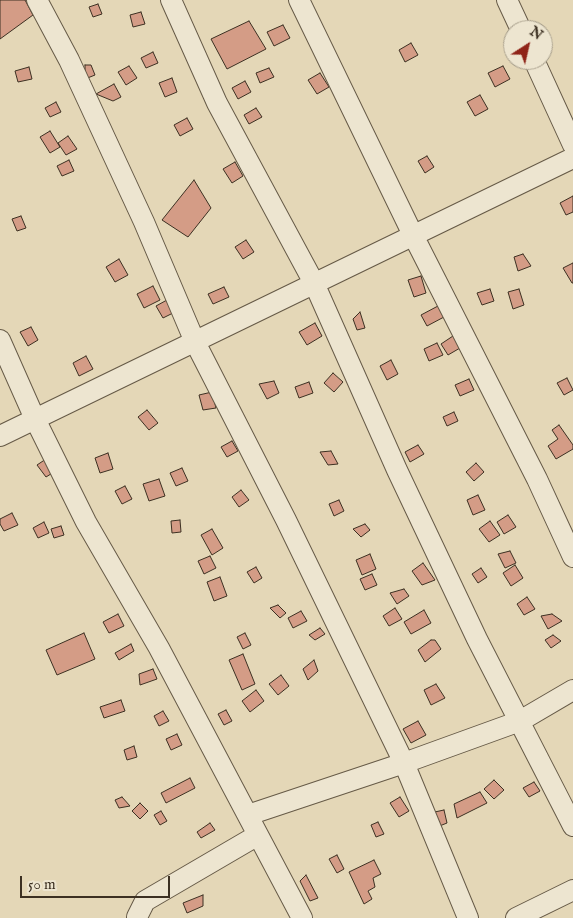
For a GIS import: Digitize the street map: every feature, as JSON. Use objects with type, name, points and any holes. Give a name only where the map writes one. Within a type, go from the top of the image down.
[{"type":"street","points":[[37,0],[73,69],[144,222],[195,342],[286,520],[404,763],[468,918]]},
{"type":"street","points":[[171,0],[218,103],[314,283],[397,470],[477,639],[573,826]]},
{"type":"street","points":[[299,0],[413,235],[537,478],[573,557]]},
{"type":"street","points":[[507,0],[516,20]]},
{"type":"street","points":[[539,70],[573,146]]},
{"type":"street","points":[[0,436],[573,158]]},
{"type":"street","points":[[0,340],[35,419],[86,522],[159,648],[302,918]]},
{"type":"street","points":[[248,815],[404,763],[520,721],[573,690]]},
{"type":"street","points":[[137,918],[145,901],[258,834]]},
{"type":"street","points":[[516,918],[573,890]]},
{"type":"building","points":[[0,0],[25,0],[33,15],[0,39]]},
{"type":"building","points":[[98,4],[102,14],[93,17],[89,7]]},
{"type":"building","points":[[141,12],[145,24],[133,27],[130,15]]},
{"type":"building","points":[[249,21],[266,49],[227,69],[211,39]]},
{"type":"building","points":[[283,25],[290,38],[274,46],[267,32]]},
{"type":"building","points":[[411,43],[418,55],[405,62],[399,50]]},
{"type":"building","points":[[153,52],[158,63],[146,68],[141,58]]},
{"type":"building","points":[[85,65],[91,65],[95,75],[85,79]]},
{"type":"building","points":[[129,66],[137,78],[126,85],[118,72]]},
{"type":"building","points":[[503,66],[503,70],[505,70],[510,79],[495,87],[488,73]]},
{"type":"building","points":[[29,67],[32,79],[18,82],[15,71]]},
{"type":"building","points":[[269,68],[274,77],[260,83],[256,73]]},
{"type":"building","points":[[320,73],[329,87],[317,94],[308,80]]},
{"type":"building","points":[[172,78],[177,92],[165,97],[159,83]]},
{"type":"building","points":[[245,81],[251,92],[238,99],[232,88]]},
{"type":"building","points":[[114,84],[121,97],[113,101],[96,94]]},
{"type":"building","points":[[480,95],[488,109],[475,116],[467,102]]},
{"type":"building","points":[[56,102],[61,112],[50,117],[45,108]]},
{"type":"building","points":[[256,108],[262,117],[249,124],[244,115]]},
{"type":"building","points":[[187,118],[193,129],[180,136],[174,125]]},
{"type":"building","points":[[50,131],[60,147],[50,153],[40,137]]},
{"type":"building","points":[[68,136],[77,149],[66,155],[58,143]]},
{"type":"building","points":[[427,156],[434,167],[425,173],[418,161]]},
{"type":"building","points":[[69,160],[74,171],[62,176],[57,166]]},
{"type":"building","points":[[235,162],[243,176],[232,183],[223,169]]},
{"type":"building","points":[[194,180],[211,208],[188,237],[162,220]]},
{"type":"building","points":[[573,196],[573,212],[566,215],[560,203]]},
{"type":"building","points":[[21,216],[26,228],[17,231],[12,219]]},
{"type":"building","points":[[246,240],[254,252],[243,259],[235,247]]},
{"type":"building","points":[[523,254],[531,266],[518,271],[514,257]]},
{"type":"building","points":[[119,259],[128,275],[115,282],[106,267]]},
{"type":"building","points":[[573,263],[573,283],[572,283],[563,268]]},
{"type":"building","points":[[421,276],[426,293],[414,297],[408,280]]},
{"type":"building","points":[[153,286],[160,300],[144,308],[137,294]]},
{"type":"building","points":[[224,287],[229,297],[213,304],[208,294]]},
{"type":"building","points":[[490,289],[494,301],[482,305],[477,293]]},
{"type":"building","points":[[519,289],[524,305],[513,309],[508,292]]},
{"type":"building","points":[[167,300],[173,313],[163,318],[156,306]]},
{"type":"building","points":[[438,306],[444,317],[427,326],[421,315]]},
{"type":"building","points":[[360,312],[365,328],[357,330],[353,319]]},
{"type":"building","points":[[315,323],[322,336],[307,345],[299,332]]},
{"type":"building","points":[[31,327],[38,340],[28,346],[20,332]]},
{"type":"building","points":[[453,336],[460,348],[448,355],[441,344]]},
{"type":"building","points":[[437,343],[443,355],[429,361],[424,349]]},
{"type":"building","points":[[86,356],[93,369],[79,376],[73,363]]},
{"type":"building","points":[[391,360],[398,374],[387,380],[380,366]]},
{"type":"building","points":[[333,373],[343,382],[334,392],[324,383]]},
{"type":"building","points":[[567,378],[573,390],[564,395],[557,383]]},
{"type":"building","points":[[469,379],[474,390],[460,396],[455,385]]},
{"type":"building","points":[[274,381],[279,393],[267,399],[259,384]]},
{"type":"building","points":[[309,382],[313,393],[299,398],[295,387]]},
{"type":"building","points":[[212,392],[216,408],[203,410],[199,395]]},
{"type":"building","points":[[147,410],[158,423],[149,430],[138,417]]},
{"type":"building","points":[[454,412],[458,421],[447,426],[443,417]]},
{"type":"building","points":[[559,425],[573,445],[573,449],[556,459],[548,446],[558,439],[552,430]]},
{"type":"building","points":[[232,441],[238,451],[227,457],[221,447]]},
{"type":"building","points":[[418,445],[424,454],[410,462],[405,452]]},
{"type":"building","points":[[331,451],[338,464],[328,465],[320,452]]},
{"type":"building","points":[[108,453],[113,469],[100,473],[95,458]]},
{"type":"building","points":[[46,459],[54,472],[46,477],[37,465]]},
{"type":"building","points":[[476,463],[484,472],[474,481],[466,472]]},
{"type":"building","points":[[182,468],[188,481],[176,486],[170,473]]},
{"type":"building","points":[[159,479],[165,496],[149,501],[143,484]]},
{"type":"building","points":[[125,486],[132,499],[122,504],[115,491]]},
{"type":"building","points":[[241,490],[249,500],[239,507],[232,497]]},
{"type":"building","points":[[478,495],[485,510],[473,515],[467,500]]},
{"type":"building","points":[[339,500],[344,511],[334,516],[329,504]]},
{"type":"building","points":[[12,513],[18,525],[4,531],[0,524],[0,519]]},
{"type":"building","points":[[508,515],[516,527],[504,534],[497,522]]},
{"type":"building","points":[[180,520],[181,532],[172,533],[171,521]]},
{"type":"building","points":[[490,521],[500,535],[489,542],[479,529]]},
{"type":"building","points":[[44,522],[49,533],[38,538],[33,528]]},
{"type":"building","points":[[365,524],[370,530],[361,537],[353,529]]},
{"type":"building","points":[[61,526],[64,535],[54,538],[51,529]]},
{"type":"building","points":[[212,529],[223,548],[212,555],[201,535]]},
{"type":"building","points":[[510,551],[516,563],[505,568],[498,554]]},
{"type":"building","points":[[370,554],[376,569],[362,575],[356,560]]},
{"type":"building","points":[[210,556],[216,568],[204,574],[198,561]]},
{"type":"building","points":[[423,563],[435,580],[422,585],[412,571]]},
{"type":"building","points":[[515,565],[523,578],[511,586],[503,573]]},
{"type":"building","points":[[256,567],[262,578],[254,583],[247,572]]},
{"type":"building","points":[[481,568],[487,577],[478,583],[472,574]]},
{"type":"building","points":[[372,574],[377,585],[365,590],[360,579]]},
{"type":"building","points":[[220,577],[227,596],[214,601],[207,582]]},
{"type":"building","points":[[404,589],[409,596],[397,604],[390,593]]},
{"type":"building","points":[[527,597],[535,609],[524,615],[517,604]]},
{"type":"building","points":[[278,605],[286,613],[280,618],[270,608]]},
{"type":"building","points":[[395,608],[402,619],[389,626],[383,616]]},
{"type":"building","points":[[424,610],[431,623],[411,634],[404,622]]},
{"type":"building","points":[[301,611],[307,621],[293,628],[288,618]]},
{"type":"building","points":[[118,614],[124,626],[109,633],[103,622]]},
{"type":"building","points":[[552,614],[562,621],[548,629],[541,616]]},
{"type":"building","points":[[320,628],[325,634],[315,640],[309,635]]},
{"type":"building","points":[[84,633],[95,659],[57,675],[46,650]]},
{"type":"building","points":[[245,633],[251,645],[243,649],[237,637]]},
{"type":"building","points":[[553,635],[561,641],[551,648],[545,640]]},
{"type":"building","points":[[431,640],[435,640],[441,649],[425,662],[418,650]]},
{"type":"building","points":[[131,644],[134,651],[119,660],[115,653]]},
{"type":"building","points":[[243,654],[255,684],[242,690],[229,660]]},
{"type":"building","points":[[314,660],[318,671],[308,680],[303,669]]},
{"type":"building","points":[[153,669],[157,679],[140,685],[139,674]]},
{"type":"building","points":[[281,675],[289,686],[278,695],[269,684]]},
{"type":"building","points":[[436,684],[445,698],[431,705],[424,690]]},
{"type":"building","points":[[256,690],[264,701],[250,712],[242,701]]},
{"type":"building","points":[[121,700],[125,711],[104,718],[100,707]]},
{"type":"building","points":[[226,710],[232,721],[224,725],[218,714]]},
{"type":"building","points":[[163,711],[169,721],[159,726],[154,716]]},
{"type":"building","points":[[418,721],[426,735],[411,743],[403,729]]},
{"type":"building","points":[[177,734],[182,745],[171,750],[166,739]]},
{"type":"building","points":[[134,746],[137,757],[127,760],[124,750]]},
{"type":"building","points":[[190,778],[195,788],[166,803],[161,793]]},
{"type":"building","points":[[494,780],[504,790],[494,799],[484,789]]},
{"type":"building","points":[[534,782],[540,791],[529,797],[523,788]]},
{"type":"building","points":[[480,792],[487,803],[457,818],[454,804]]},
{"type":"building","points":[[122,797],[130,806],[119,808],[115,800]]},
{"type":"building","points":[[400,797],[409,811],[399,817],[390,803]]},
{"type":"building","points":[[140,803],[148,811],[140,819],[132,811]]},
{"type":"building","points":[[444,810],[447,823],[437,827],[430,813]]},
{"type":"building","points":[[161,811],[167,821],[160,825],[154,815]]},
{"type":"building","points":[[378,822],[384,834],[376,837],[371,825]]},
{"type":"building","points":[[210,823],[215,830],[201,838],[197,832]]},
{"type":"building","points":[[337,855],[344,869],[337,873],[329,859]]},
{"type":"building","points":[[374,860],[381,874],[373,878],[375,887],[368,891],[372,899],[364,904],[349,872]]},
{"type":"building","points":[[306,875],[318,898],[310,901],[300,881]]},
{"type":"building","points":[[203,895],[203,906],[187,913],[183,903]]}]
